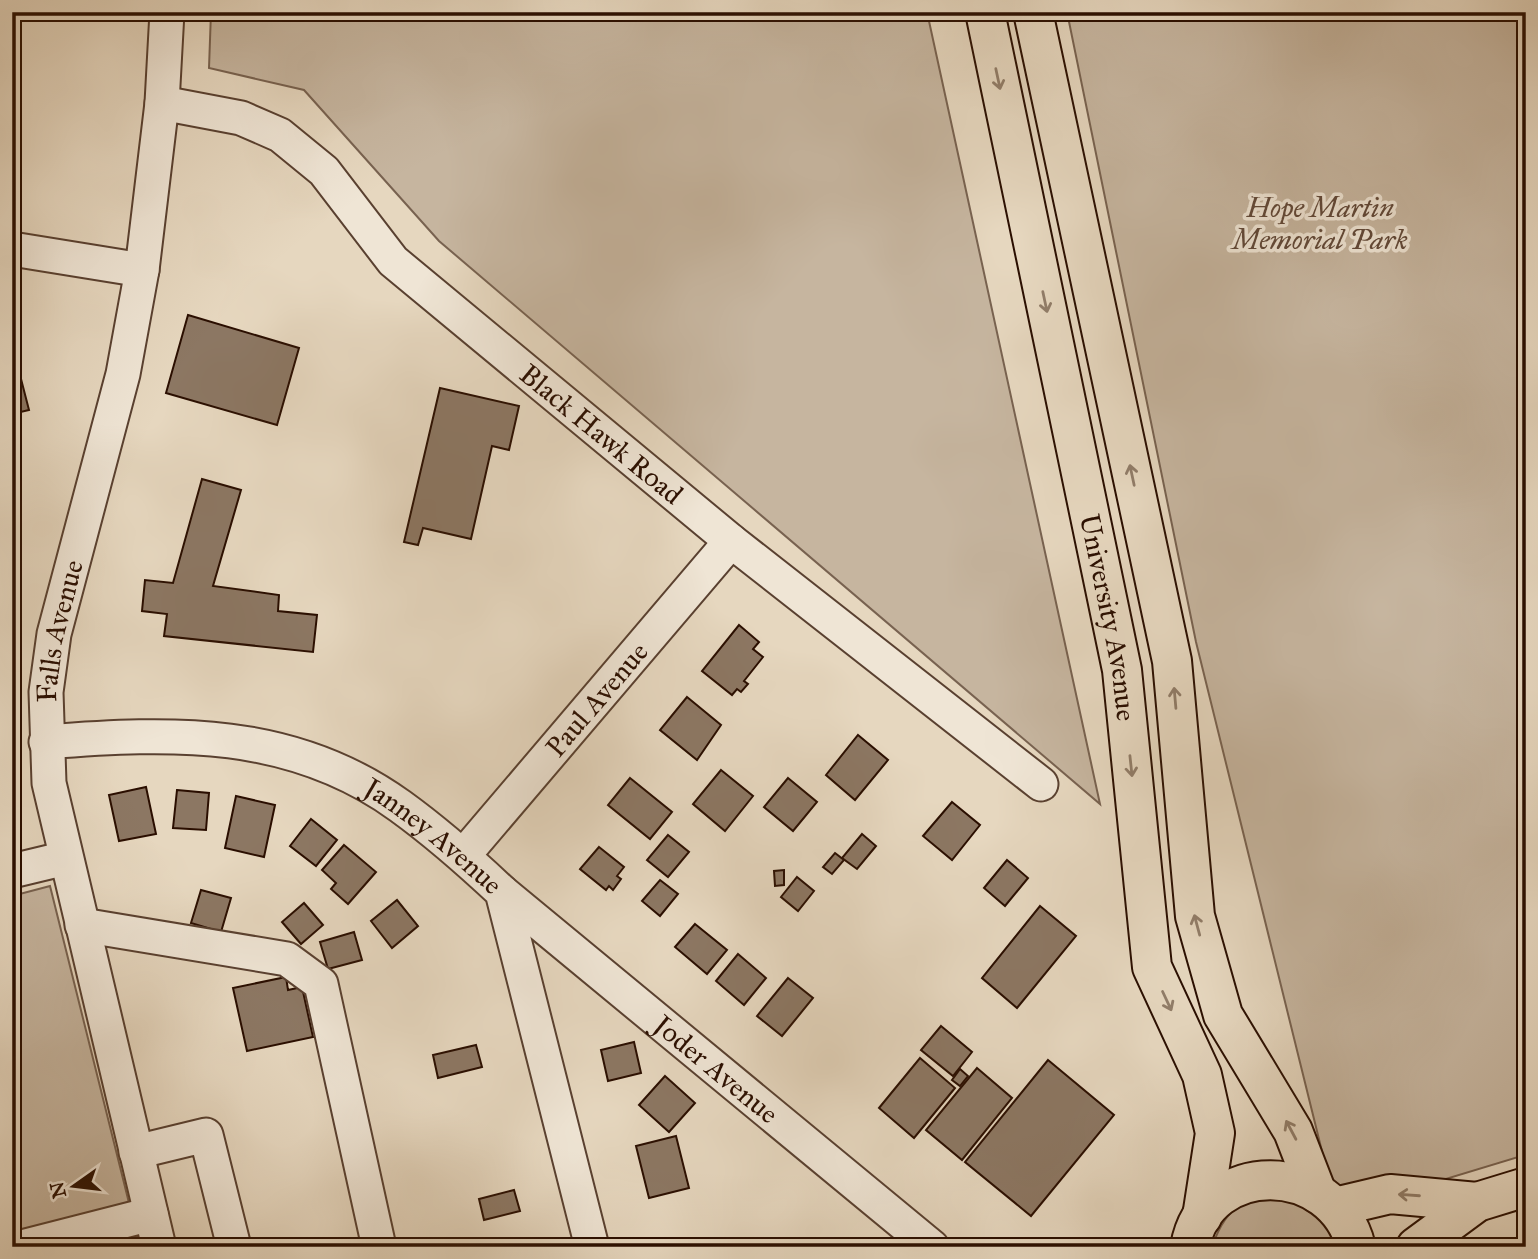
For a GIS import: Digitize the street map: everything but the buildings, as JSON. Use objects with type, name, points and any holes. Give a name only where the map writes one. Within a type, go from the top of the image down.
[{"type":"main road","name":"University Avenue","points":[[985,12],[1122,670],[1152,967],[1202,1075],[1215,1133],[1191,1238]]},
{"type":"main road","name":"University Avenue","points":[[1034,12],[1172,661],[1195,915],[1223,1015],[1293,1131],[1326,1200],[1345,1219],[1356,1247]]},
{"type":"main road","points":[[1191,1238],[1221,1196],[1247,1183],[1274,1178],[1302,1184],[1326,1200],[1390,1194],[1477,1202],[1524,1189]]},
{"type":"main road","points":[[1416,1247],[1477,1202]]},
{"type":"street","name":"Falls Avenue","points":[[159,1247],[49,783],[46,692],[54,634],[117,399],[142,270],[162,103],[167,12]]},
{"type":"street","name":"Black Hawk Road","points":[[162,103],[241,118],[280,135],[324,171],[393,261],[731,541],[1041,784]]},
{"type":"street","points":[[12,249],[142,270]]},
{"type":"street","name":"Paul Avenue","points":[[463,856],[731,541]]},
{"type":"street","name":"Janney Avenue","points":[[46,742],[139,734],[205,736],[271,748],[337,769],[399,805],[463,856],[502,892],[592,1247]]},
{"type":"street","points":[[12,872],[65,858]]},
{"type":"street","name":"Joder Avenue","points":[[502,892],[932,1247]]},
{"type":"street","points":[[82,925],[287,959],[321,984],[379,1247]]},
{"type":"street","points":[[136,1152],[206,1135],[234,1247]]},
{"type":"street","points":[[22,1247],[152,1214]]},
{"type":"green space","points":[[211,12],[927,12],[1100,804],[439,241],[304,90],[209,68]]},
{"type":"green space","name":"Hope Martin Memorial Park","points":[[1067,12],[1526,12],[1526,1162],[1518,1157],[1337,1212],[1196,642]]},
{"type":"green space","points":[[50,886],[140,1247],[12,1247],[12,896]]},
{"type":"green space","points":[[1300,1195],[1347,1247],[1212,1247],[1226,1218],[1245,1203],[1269,1197]]}]
